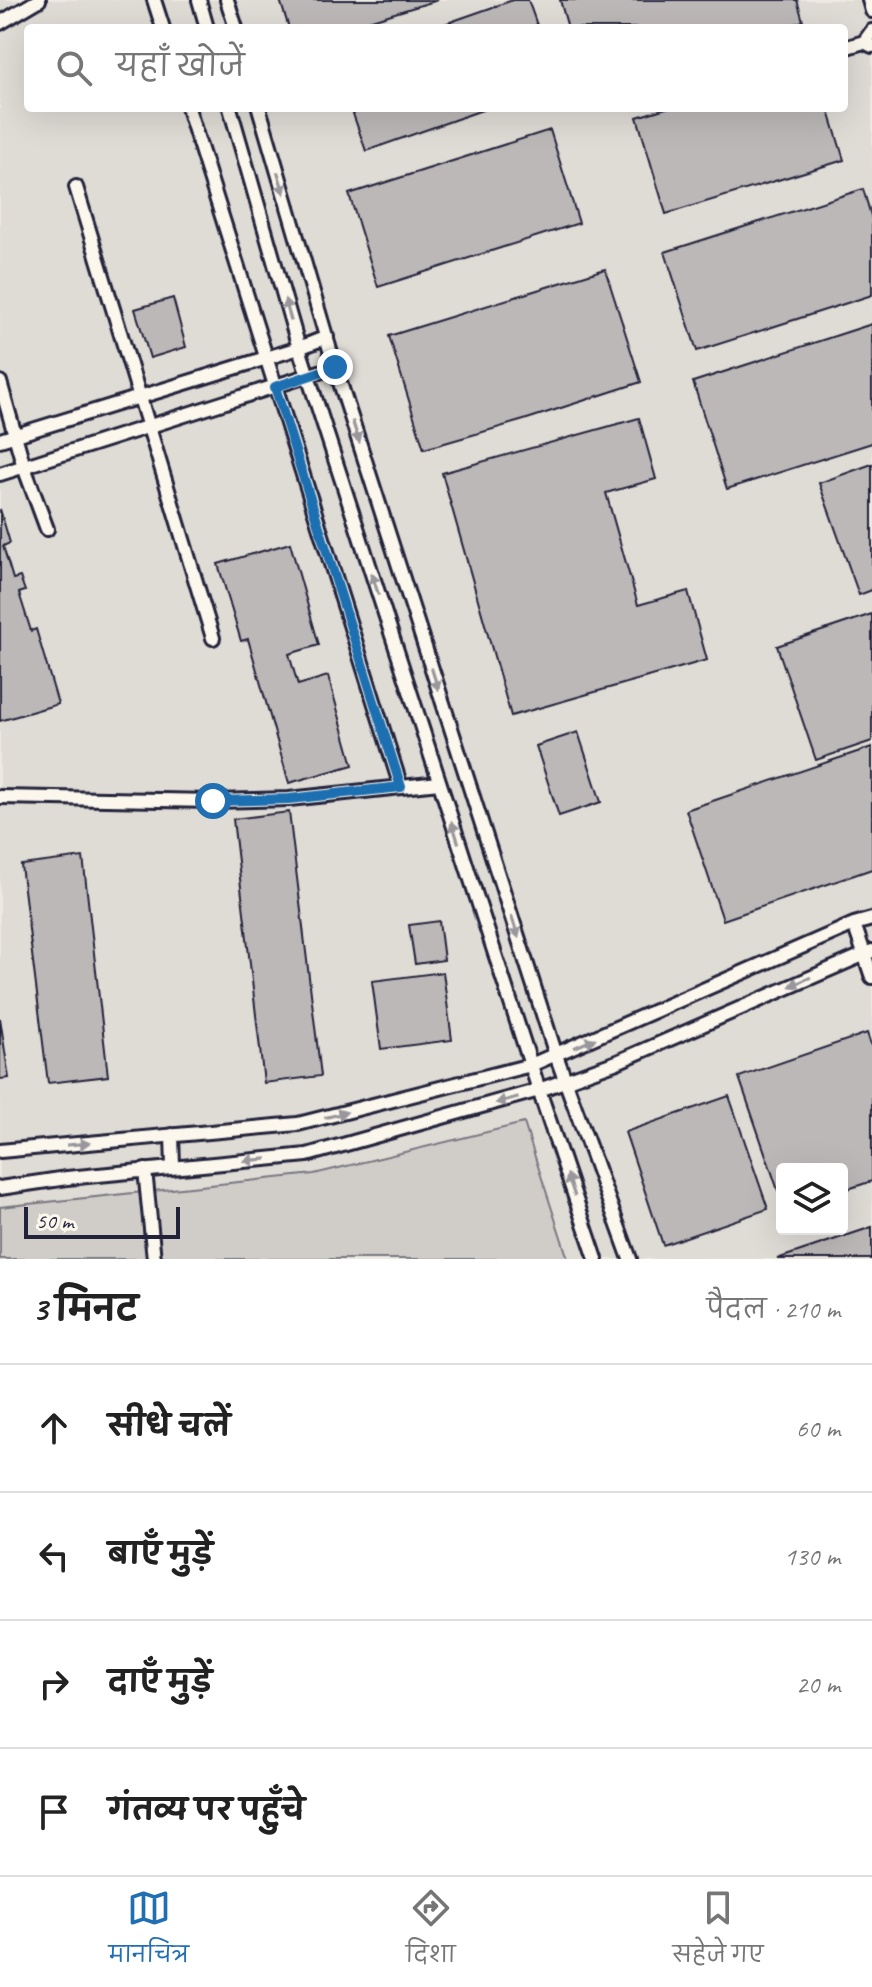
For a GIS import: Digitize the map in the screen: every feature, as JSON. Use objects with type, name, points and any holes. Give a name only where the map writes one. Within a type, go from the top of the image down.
[{"type":"lane","points":[[0,23],[39,0]]},
{"type":"lane","points":[[154,0],[162,24]]},
{"type":"lane","points":[[199,0],[206,24]]},
{"type":"lane","points":[[227,0],[235,24]]},
{"type":"lane","points":[[869,0],[872,11]]},
{"type":"lane","points":[[848,47],[869,40]]},
{"type":"lane","points":[[189,112],[401,787]]},
{"type":"lane","points":[[231,112],[299,348],[596,1259]]},
{"type":"lane","points":[[260,112],[335,367],[556,1055],[630,1259]]},
{"type":"lane","points":[[76,187],[213,638]]},
{"type":"lane","points":[[0,440],[327,337]]},
{"type":"lane","points":[[0,474],[335,367]]},
{"type":"lane","points":[[0,382],[24,467],[47,529]]},
{"type":"lane","points":[[0,797],[213,801],[289,799],[439,783]]},
{"type":"lane","points":[[0,1151],[298,1124],[531,1065],[854,924],[872,919]]},
{"type":"lane","points":[[854,924],[868,952],[872,977]]},
{"type":"lane","points":[[0,1188],[67,1178],[307,1155],[565,1081],[617,1062],[868,952]]},
{"type":"lane","points":[[172,1135],[173,1167]]},
{"type":"lane","points":[[145,1170],[154,1259]]},
{"type":"shaded area","points":[[0,0],[872,0],[872,1259],[0,1259]]},
{"type":"shaded area","points":[[524,1123],[568,1259],[0,1259],[0,1207],[314,1174]]},
{"type":"building","points":[[280,0],[438,0],[358,24],[288,24]]},
{"type":"building","points":[[513,0],[528,0],[537,24],[444,24]]},
{"type":"building","points":[[560,0],[797,0],[803,21],[795,24],[567,24]]},
{"type":"building","points":[[352,112],[477,112],[366,151]]},
{"type":"building","points":[[653,112],[829,112],[844,160],[666,214],[637,117]]},
{"type":"building","points":[[550,130],[579,223],[378,287],[349,194]]},
{"type":"building","points":[[863,189],[872,219],[872,295],[697,351],[665,252]]},
{"type":"building","points":[[605,269],[641,382],[424,449],[389,336]]},
{"type":"building","points":[[173,298],[186,347],[150,358],[135,309]]},
{"type":"building","points":[[872,324],[872,443],[727,489],[693,382]]},
{"type":"building","points":[[639,418],[656,479],[606,493],[638,605],[688,591],[707,660],[511,716],[442,473]]},
{"type":"building","points":[[872,464],[872,590],[859,595],[819,483]]},
{"type":"building","points":[[0,509],[10,543],[3,546],[13,579],[20,577],[25,591],[19,593],[31,631],[36,629],[58,704],[0,721]]},
{"type":"building","points":[[290,543],[319,645],[289,654],[298,685],[328,676],[353,765],[289,783],[248,639],[241,641],[218,564]]},
{"type":"building","points":[[872,614],[872,741],[816,760],[777,646]]},
{"type":"building","points":[[578,732],[601,802],[559,816],[536,746]]},
{"type":"building","points":[[872,747],[872,869],[723,920],[686,810]]},
{"type":"building","points":[[289,812],[321,1076],[264,1083],[233,819]]},
{"type":"building","points":[[83,857],[108,1076],[48,1083],[21,865]]},
{"type":"building","points":[[439,921],[444,960],[415,964],[409,925]]},
{"type":"building","points":[[443,972],[452,1040],[381,1049],[372,981]]},
{"type":"building","points":[[0,1018],[9,1078],[0,1079]]},
{"type":"building","points":[[867,1033],[872,1048],[872,1181],[848,1189],[848,1163],[776,1163],[776,1185],[739,1077]]},
{"type":"building","points":[[729,1096],[768,1209],[663,1245],[625,1132]]},
{"type":"building","points":[[872,1227],[872,1259],[777,1259]]},
{"type":"route","points":[[213,801],[289,799],[401,787],[275,387],[335,367]]}]
